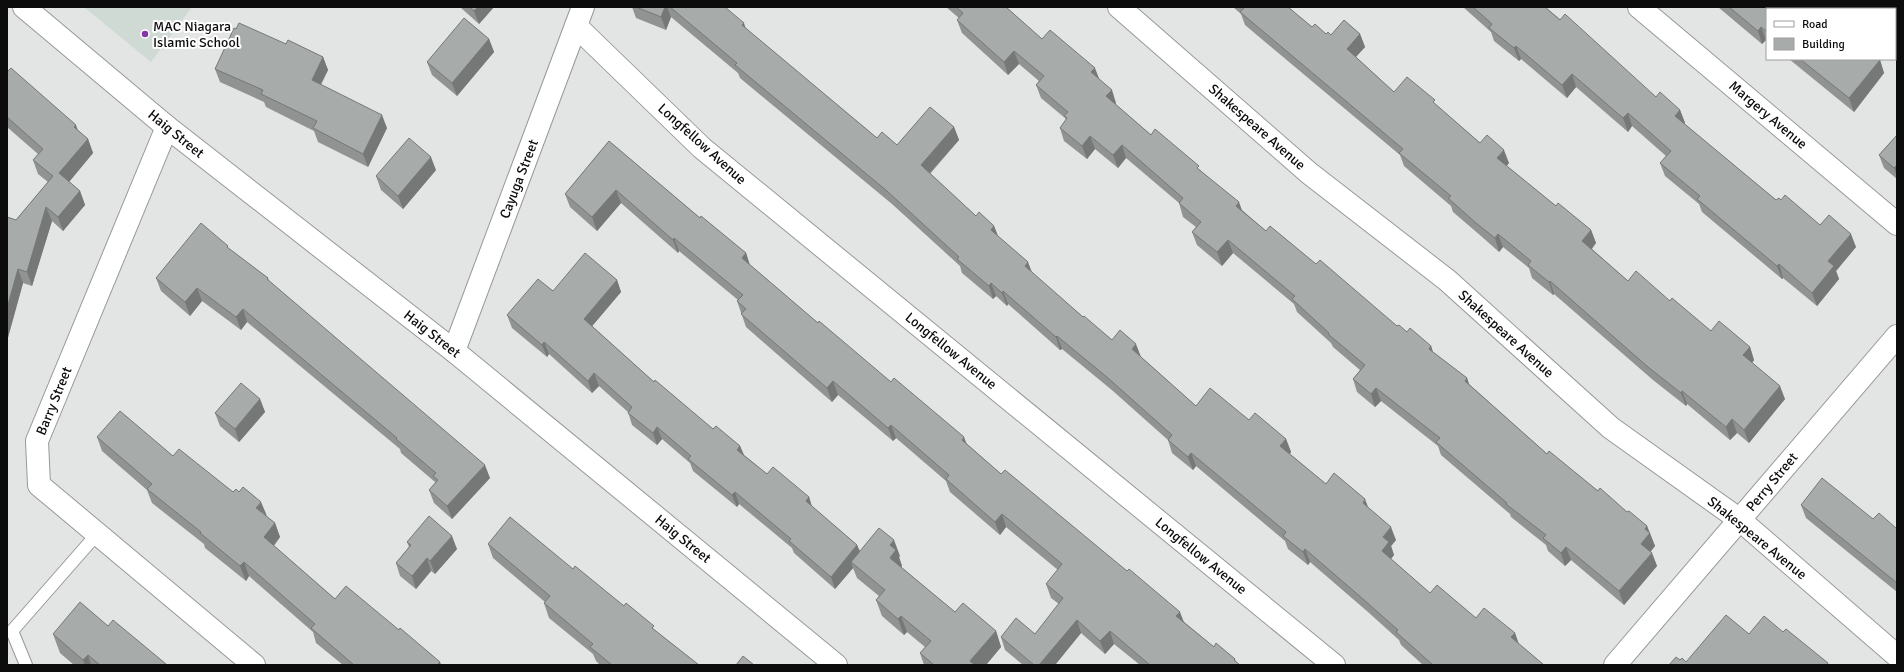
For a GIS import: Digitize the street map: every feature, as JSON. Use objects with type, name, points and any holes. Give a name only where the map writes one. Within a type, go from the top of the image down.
[{"type":"street","name":"Haig Street","points":[[24,7],[167,127],[454,351],[836,665]]},
{"type":"street","name":"Shakespeare Avenue","points":[[1119,7],[1309,173],[1446,280],[1611,428],[1740,520],[1897,656]]},
{"type":"street","name":"Margery Avenue","points":[[1639,7],[1897,224]]},
{"type":"street","name":"Cayuga Street","points":[[454,351],[580,17]]},
{"type":"street","name":"Longfellow Avenue","points":[[580,17],[702,148],[1334,665]]},
{"type":"street","name":"Barry Street","points":[[167,127],[37,441],[38,485],[254,665]]},
{"type":"street","name":"Perry Street","points":[[1615,665],[1897,336]]},
{"type":"lane","points":[[26,665],[12,631],[97,534]]},
{"type":"shaded area","name":"MAC Niagara Islamic School","points":[[84,7],[192,7],[151,62]]},
{"type":"building","points":[[470,7],[478,7],[474,11]]},
{"type":"building","points":[[636,7],[665,7],[661,17]]},
{"type":"building","points":[[670,7],[725,7],[744,23],[742,25],[877,138],[882,132],[897,145],[930,107],[954,127],[921,165],[976,216],[979,212],[994,226],[991,230],[1028,262],[1025,266],[1083,317],[1084,316],[1112,340],[1120,330],[1136,344],[1132,349],[1196,406],[1210,388],[1249,420],[1255,413],[1286,439],[1280,446],[1326,484],[1334,473],[1365,499],[1363,503],[1391,527],[1383,537],[1389,542],[1382,551],[1430,593],[1437,585],[1476,618],[1484,608],[1515,633],[1511,637],[1544,665],[1433,665],[1396,632],[1398,630],[1305,549],[1303,552],[1283,536],[1286,532],[1191,453],[1188,457],[1168,440],[1172,435],[1108,378],[1057,336],[1056,337],[1003,291],[1002,293],[991,283],[989,286],[957,259],[959,257],[887,191],[735,65],[737,63]]},
{"type":"building","points":[[956,7],[1006,7],[1042,39],[1050,30],[1095,68],[1091,72],[1112,90],[1106,96],[1151,135],[1155,129],[1199,166],[1197,168],[1239,202],[1236,206],[1266,231],[1270,226],[1316,264],[1320,260],[1397,326],[1399,325],[1407,332],[1410,328],[1431,346],[1429,349],[1467,378],[1465,381],[1547,454],[1549,451],[1598,491],[1600,488],[1627,512],[1629,511],[1647,526],[1645,529],[1650,533],[1641,544],[1652,553],[1619,591],[1566,547],[1561,553],[1543,538],[1546,535],[1506,504],[1507,503],[1436,442],[1440,438],[1376,388],[1371,394],[1353,379],[1365,365],[1328,334],[1329,333],[1292,299],[1295,296],[1228,240],[1217,252],[1192,232],[1201,222],[1179,203],[1183,198],[1122,145],[1113,155],[1090,136],[1082,146],[1060,128],[1067,118],[1064,116],[1068,112],[1036,85],[1044,76],[1014,51],[1004,62],[957,20],[963,13]]},
{"type":"building","points":[[1243,7],[1288,7],[1312,27],[1315,24],[1326,34],[1328,32],[1331,35],[1344,20],[1360,34],[1347,49],[1394,92],[1407,77],[1435,100],[1433,102],[1480,143],[1487,135],[1504,150],[1497,158],[1556,206],[1558,203],[1591,230],[1582,241],[1628,281],[1636,271],[1670,301],[1672,298],[1711,331],[1719,321],[1750,347],[1743,355],[1780,386],[1744,430],[1732,419],[1726,427],[1682,391],[1681,393],[1648,367],[1550,281],[1549,282],[1528,265],[1531,261],[1498,234],[1495,238],[1476,223],[1448,198],[1451,196],[1399,153],[1403,149],[1240,12],[1244,8]]},
{"type":"building","points":[[1473,7],[1545,7],[1560,20],[1565,14],[1656,97],[1660,92],[1680,110],[1675,116],[1776,200],[1779,198],[1781,200],[1785,195],[1820,225],[1829,215],[1851,234],[1828,261],[1834,266],[1812,293],[1779,264],[1777,266],[1697,199],[1700,196],[1660,163],[1671,151],[1628,113],[1623,118],[1572,74],[1562,85],[1516,46],[1514,48],[1489,28],[1492,24]]},
{"type":"building","points":[[1729,7],[1829,7],[1766,8],[1766,31],[1761,27],[1758,31]]},
{"type":"building","points":[[464,18],[489,39],[452,83],[427,62]]},
{"type":"building","points":[[239,23],[286,44],[288,40],[323,57],[312,80],[382,115],[363,154],[313,128],[317,121],[261,94],[263,90],[215,69],[234,28],[236,29]]},
{"type":"building","points":[[1801,60],[1880,60],[1849,98]]},
{"type":"building","points":[[11,68],[76,125],[74,127],[88,139],[59,173],[80,191],[58,217],[46,207],[27,272],[18,269],[7,308],[7,217],[16,220],[53,176],[33,160],[43,149],[7,117],[7,72]]},
{"type":"building","points":[[1897,135],[1897,165],[1894,168],[1879,155]]},
{"type":"building","points":[[409,138],[431,157],[398,196],[376,176]]},
{"type":"building","points":[[609,141],[700,218],[701,216],[746,253],[742,258],[818,323],[819,321],[891,382],[894,378],[964,437],[962,440],[1001,474],[1005,470],[1127,571],[1129,569],[1180,612],[1176,616],[1214,647],[1216,643],[1240,665],[1150,665],[1110,631],[1100,641],[1077,620],[1039,665],[1034,665],[1001,637],[1016,618],[1035,634],[1063,598],[1046,584],[1062,564],[1002,514],[995,522],[946,479],[949,475],[891,425],[888,428],[833,381],[827,388],[741,314],[746,309],[737,301],[743,295],[674,238],[673,240],[616,190],[592,217],[565,194]]},
{"type":"building","points":[[201,223],[228,246],[227,247],[268,278],[267,279],[485,465],[447,506],[429,490],[438,480],[433,476],[436,473],[396,439],[397,438],[243,309],[236,317],[197,288],[185,302],[156,278]]},
{"type":"building","points":[[585,253],[617,280],[584,319],[654,382],[655,380],[713,429],[716,426],[740,446],[737,450],[767,474],[773,467],[809,497],[806,501],[857,545],[831,577],[789,541],[791,539],[735,492],[732,495],[688,459],[691,456],[657,427],[653,433],[628,413],[632,407],[594,373],[588,381],[544,342],[542,345],[507,315],[538,279],[553,291]]},
{"type":"building","points":[[241,383],[260,399],[235,429],[215,413]]},
{"type":"building","points":[[120,411],[173,456],[179,449],[233,492],[236,489],[239,492],[243,487],[261,502],[256,508],[275,523],[264,537],[335,599],[346,586],[399,630],[400,628],[440,662],[437,665],[354,665],[311,628],[315,624],[244,562],[240,566],[200,533],[201,532],[147,489],[152,484],[97,437]]},
{"type":"building","points":[[1822,478],[1873,519],[1879,513],[1897,529],[1897,583],[1801,505]]},
{"type":"building","points":[[429,516],[452,536],[430,561],[427,558],[412,576],[396,563],[411,545],[407,542]]},
{"type":"building","points":[[510,517],[573,569],[575,566],[624,606],[626,603],[654,626],[652,628],[699,665],[612,665],[590,647],[593,644],[544,603],[550,596],[488,544]]},
{"type":"building","points":[[879,528],[894,540],[890,545],[896,550],[890,558],[955,612],[963,603],[996,631],[970,661],[975,665],[934,665],[920,653],[931,641],[901,616],[898,619],[876,600],[885,590],[851,562]]},
{"type":"building","points":[[80,602],[108,626],[113,620],[166,664],[100,665],[88,655],[83,660],[53,634]]},
{"type":"building","points":[[1726,615],[1749,634],[1764,616],[1783,632],[1786,629],[1828,663],[1827,665],[1669,665],[1676,657],[1680,660],[1682,658],[1686,662]]},
{"type":"building","points":[[743,656],[754,665],[736,665]]},
{"type":"place","name":"MAC Niagara Islamic School","points":[[145,34]]}]
